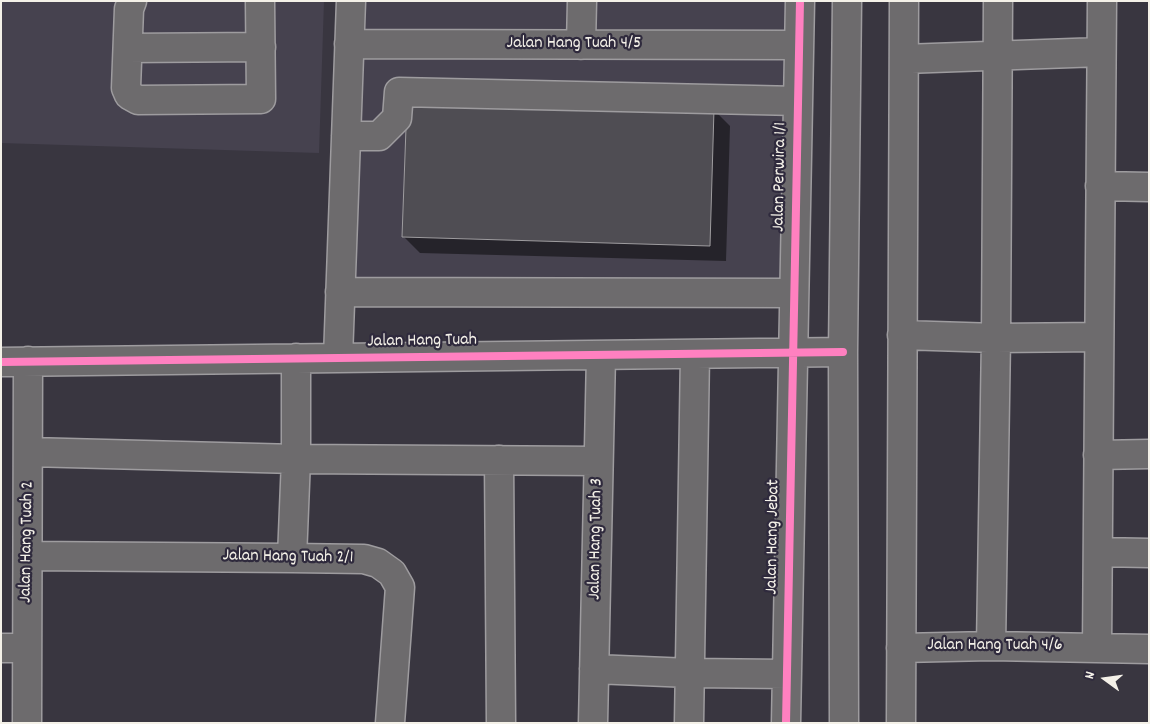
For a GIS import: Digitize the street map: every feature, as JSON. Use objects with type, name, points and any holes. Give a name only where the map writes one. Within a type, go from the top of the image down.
[{"type":"street","points":[[132,1],[129,9],[126,88],[129,95],[138,100],[261,98],[260,1]]},
{"type":"street","points":[[338,358],[351,1]]},
{"type":"street","points":[[581,45],[582,1]]},
{"type":"street","name":"Jalan Perwira 1/1","points":[[792,352],[800,1]]},
{"type":"street","points":[[844,723],[843,352],[847,1]]},
{"type":"street","points":[[901,723],[904,1]]},
{"type":"street","points":[[991,646],[996,338],[998,1]]},
{"type":"street","points":[[1097,648],[1102,1]]},
{"type":"street","name":"Jalan Hang Tuah 4/5","points":[[349,44],[799,46]]},
{"type":"street","points":[[128,48],[261,47]]},
{"type":"street","points":[[904,59],[1102,52]]},
{"type":"street","points":[[346,136],[379,136],[397,118],[399,92],[798,100]]},
{"type":"street","points":[[1100,186],[1149,187]]},
{"type":"street","points":[[340,292],[794,293]]},
{"type":"street","points":[[902,335],[996,338],[1099,337]]},
{"type":"street","name":"Jalan Hang Jebat","points":[[786,723],[792,352]]},
{"type":"street","name":"Jalan Hang Tuah","points":[[14,362],[843,352]]},
{"type":"street","points":[[689,723],[695,354]]},
{"type":"street","name":"Jalan Hang Tuah 3","points":[[593,723],[601,355]]},
{"type":"street","points":[[292,558],[296,460],[296,358]]},
{"type":"street","name":"Jalan Hang Tuah 2","points":[[14,362],[29,452],[28,556],[14,648],[27,723]]},
{"type":"street","points":[[29,452],[296,460],[598,461]]},
{"type":"street","points":[[1098,455],[1149,454]]},
{"type":"street","points":[[498,460],[500,723]]},
{"type":"street","points":[[1098,552],[1149,553]]},
{"type":"street","name":"Jalan Hang Tuah 2/1","points":[[28,556],[364,559],[378,563],[392,573],[400,587],[390,723]]},
{"type":"street","name":"Jalan Hang Tuah 4/6","points":[[901,648],[991,646],[1149,649]]},
{"type":"street","points":[[594,669],[690,673],[787,674]]},
{"type":"shaded area","points":[[1,1],[324,1],[319,153],[1,143]]},
{"type":"shaded area","points":[[344,1],[807,1],[800,300],[331,299]]},
{"type":"building","points":[[407,101],[714,109],[710,246],[402,237]]},
{"type":"cycle path","points":[[786,723],[800,1]]},
{"type":"cycle path","points":[[1,362],[843,352]]}]
